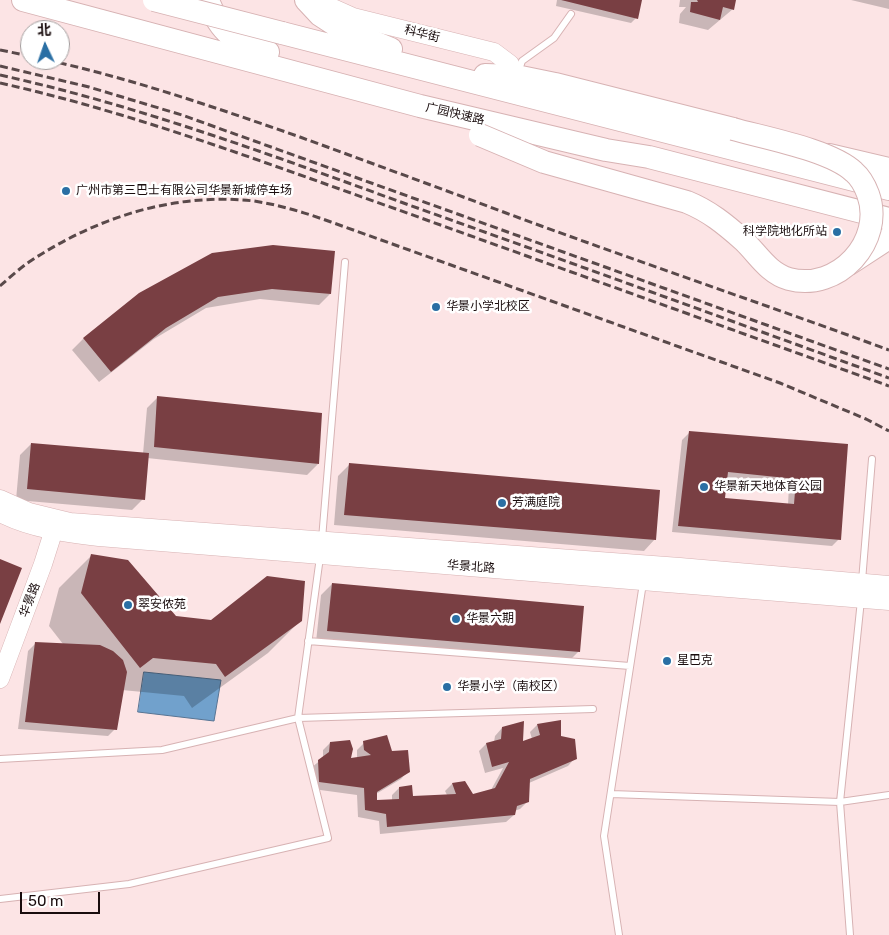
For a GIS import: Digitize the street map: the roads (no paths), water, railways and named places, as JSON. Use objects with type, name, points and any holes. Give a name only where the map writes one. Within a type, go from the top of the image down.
[{"type":"highway","name":"广园快速路","points":[[23,0],[420,106],[606,150],[649,157],[889,218]]},
{"type":"highway","points":[[154,0],[889,189]]},
{"type":"highway","points":[[208,0],[223,28],[233,38],[244,44],[596,137],[649,157]]},
{"type":"highway","points":[[306,0],[320,15],[340,28],[453,76],[516,76],[733,129],[826,155],[889,169]]},
{"type":"highway","points":[[420,106],[544,162],[686,202],[704,210],[717,218],[745,242],[769,268],[789,279],[800,281],[823,278],[848,265],[889,238]]},
{"type":"highway","points":[[826,155],[849,168],[861,179],[870,204],[872,221],[869,234],[862,248],[848,265]]},
{"type":"street","name":"科华街","points":[[321,0],[353,17],[494,52],[510,64],[516,76]]},
{"type":"street","points":[[0,499],[55,526]]},
{"type":"street","points":[[0,513],[20,522],[55,526]]},
{"type":"street","name":"华景北路","points":[[55,526],[105,525],[321,548],[644,572],[861,591],[889,601]]},
{"type":"street","name":"华景路","points":[[0,679],[34,589],[55,526]]},
{"type":"street","name":"华景北路","points":[[861,591],[889,585]]},
{"type":"lane","points":[[516,76],[522,61],[554,38],[571,14]]},
{"type":"lane","points":[[0,899],[129,884],[328,838],[298,718],[321,548],[345,262]]},
{"type":"lane","points":[[850,935],[840,802],[872,459]]},
{"type":"lane","points":[[619,935],[604,836],[644,572]]},
{"type":"lane","points":[[308,641],[630,666]]},
{"type":"lane","points":[[0,759],[162,750],[298,718],[593,709]]},
{"type":"lane","points":[[611,794],[840,802],[889,795]]},
{"type":"water","points":[[144,672],[221,680],[214,721],[138,712]]},
{"type":"railway","points":[[0,50],[20,54]]},
{"type":"railway","points":[[0,66],[89,87],[182,115],[889,369]]},
{"type":"railway","points":[[70,66],[143,85],[269,126],[889,350]]},
{"type":"railway","points":[[0,75],[52,87],[206,133],[889,378]]},
{"type":"railway","points":[[0,83],[100,109],[200,140],[889,386]]},
{"type":"railway","points":[[0,286],[25,265],[54,246],[108,221],[165,205],[194,201],[224,199],[254,201],[303,212],[780,383],[866,419],[889,431]]},
{"type":"place","name":"广州市第三巴士有限公司华景新城停车场","points":[[66,191]]},
{"type":"place","name":"科学院地化所站","points":[[837,232]]},
{"type":"place","name":"华景小学北校区","points":[[436,307]]},
{"type":"place","name":"华景新天地体育公园","points":[[704,487]]},
{"type":"place","name":"芳满庭院","points":[[502,503]]},
{"type":"place","name":"翠安侬苑","points":[[128,605]]},
{"type":"place","name":"华景六期","points":[[456,619]]},
{"type":"place","name":"星巴克","points":[[667,661]]},
{"type":"place","name":"华景小学（南校区）","points":[[447,687]]}]
